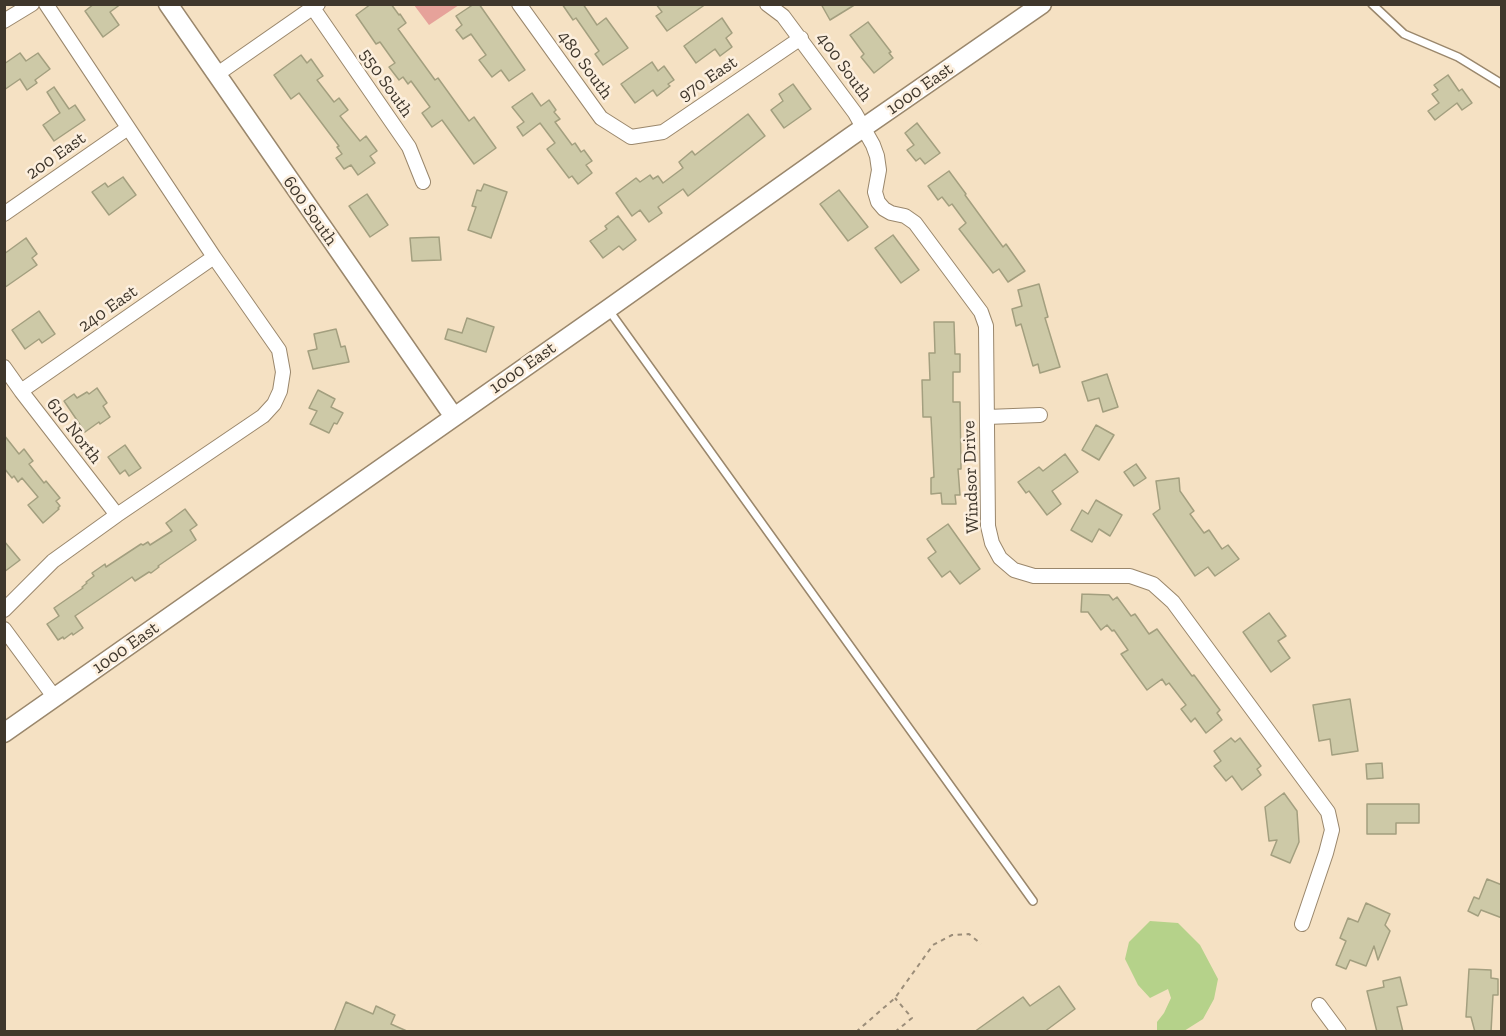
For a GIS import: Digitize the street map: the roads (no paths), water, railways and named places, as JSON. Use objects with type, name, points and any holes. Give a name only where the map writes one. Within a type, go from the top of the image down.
[{"type":"street","points":[[4,21],[32,4]]},
{"type":"street","points":[[4,610],[53,561],[263,416],[274,404],[280,391],[283,372],[279,350],[214,257],[46,4]]},
{"type":"street","name":"600 South","points":[[168,4],[453,417]]},
{"type":"street","name":"480 South","points":[[519,4],[601,118],[631,137]]},
{"type":"street","name":"400 South","points":[[767,4],[783,16],[801,38],[855,113],[863,128]]},
{"type":"street","name":"1000 East","points":[[4,733],[1042,4]]},
{"type":"street","points":[[216,75],[316,6]]},
{"type":"street","name":"550 South","points":[[316,6],[409,147],[423,182]]},
{"type":"street","name":"970 East","points":[[631,137],[663,132],[801,38]]},
{"type":"street","name":"200 East","points":[[4,214],[128,128]]},
{"type":"street","name":"Windsor Drive","points":[[863,128],[877,156],[879,170],[875,192],[878,202],[891,213],[905,216],[915,223],[981,312],[986,326],[988,526],[992,543],[1000,558],[1014,570],[1034,576],[1130,576],[1153,584],[1173,602],[1328,812],[1332,830],[1302,924]]},
{"type":"street","name":"240 East","points":[[21,391],[214,257]]},
{"type":"street","name":"610 North","points":[[4,367],[117,515]]},
{"type":"street","points":[[987,417],[1040,416]]},
{"type":"street","points":[[4,628],[55,698]]},
{"type":"street","points":[[1319,1005],[1339,1032]]},
{"type":"lane","points":[[1372,4],[1404,34],[1458,57],[1502,84]]},
{"type":"lane","points":[[608,309],[1033,902]]}]
